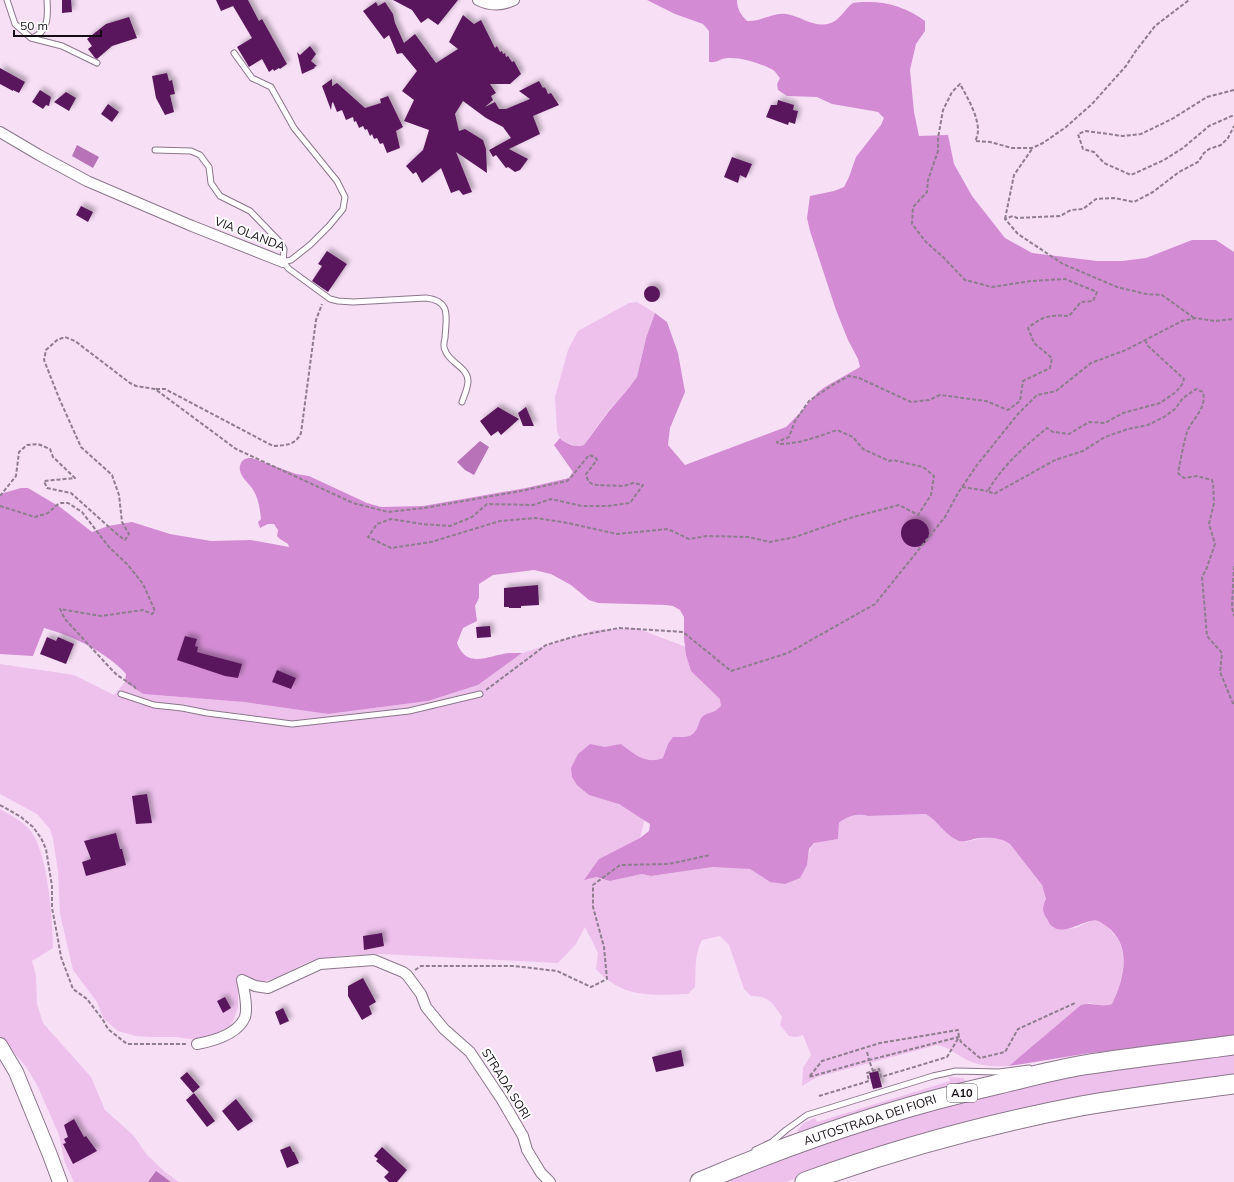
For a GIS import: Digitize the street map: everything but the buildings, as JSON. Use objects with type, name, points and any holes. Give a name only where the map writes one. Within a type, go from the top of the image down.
[{"type":"highway","name":"AUTOSTRADA DEI FIORI","points":[[700,1182],[717,1174],[807,1140],[887,1113],[950,1095],[1084,1065],[1234,1045]]},
{"type":"highway","points":[[805,1182],[945,1137],[1014,1120],[1082,1106],[1234,1084]]},
{"type":"main road","points":[[0,1045],[16,1072],[60,1182]]},
{"type":"street","points":[[478,0],[494,5],[503,4],[514,0]]},
{"type":"street","name":"VIA OLANDA","points":[[0,132],[38,155],[87,181],[192,226],[283,262]]},
{"type":"street","name":"STRADA SORI","points":[[197,1044],[215,1040],[230,1033],[241,1023],[245,1016],[246,1006],[242,980],[255,986],[268,988],[320,964],[374,960],[407,975],[421,994],[426,1007],[444,1029],[470,1052],[502,1100],[523,1136],[527,1150],[541,1173],[550,1182]]},
{"type":"lane","points":[[7,0],[15,24],[30,38],[62,46],[97,63]]},
{"type":"lane","points":[[30,38],[37,37],[46,25],[47,0]]},
{"type":"lane","name":"VIA OLANDA","points":[[234,53],[252,78],[271,87],[294,128],[337,181],[345,197],[343,209],[329,226],[296,257],[283,262]]},
{"type":"lane","points":[[155,150],[191,151],[200,155],[210,167],[211,183],[220,196],[250,211],[280,242],[284,249],[283,262],[289,269],[330,299],[353,302],[426,298],[434,299],[445,307],[447,315],[444,349],[447,355],[465,373],[468,380],[468,386],[462,402]]},
{"type":"lane","points":[[121,694],[154,705],[292,724],[409,711],[480,694]]},
{"type":"lane","points":[[1044,1067],[1084,1065]]},
{"type":"lane","points":[[751,1151],[772,1142],[786,1130],[807,1116],[934,1076],[956,1071],[999,1072],[1037,1067]]},
{"type":"lane","points":[[717,1174],[733,1161]]},
{"type":"path","points":[[155,390],[236,449],[353,503],[388,512],[424,508],[521,491],[567,481],[589,455],[595,457],[596,460],[586,474],[588,481],[592,484],[624,486],[633,483],[643,484],[630,503],[610,506],[582,506],[551,499],[533,505],[486,504],[472,517],[450,526],[422,524],[391,519],[376,524],[368,537],[391,548],[430,542],[500,522],[536,518],[568,523],[617,534],[668,529],[689,539],[707,536],[748,537],[770,542],[795,537],[853,517],[899,505],[918,514],[931,495],[934,476],[923,467],[893,460],[889,461],[863,449],[853,437],[837,430],[811,440],[790,444],[778,444],[777,442],[789,437],[795,420],[809,401],[849,376],[859,378],[911,402],[929,400],[940,395],[986,401],[1008,410],[1020,401],[1023,381],[1050,368],[1052,358],[1034,343],[1028,328],[1038,320],[1052,315],[1069,316],[1081,302],[1093,301],[1097,292],[1065,279],[1031,281],[992,287],[964,280],[943,257],[926,242],[912,224],[913,207],[927,192],[928,180],[938,151],[938,138],[943,110],[952,92],[960,84],[977,118],[977,138],[975,141],[990,142],[1012,148],[1032,148],[1043,143],[1066,127],[1092,104],[1126,66],[1155,26],[1189,0]]},
{"type":"path","points":[[1234,90],[1207,97],[1172,119],[1141,134],[1123,136],[1086,131],[1078,134],[1083,149],[1094,152],[1104,163],[1130,175],[1164,160],[1183,148],[1209,126],[1234,115]]},
{"type":"path","points":[[1005,219],[1013,216],[1017,218],[1060,216],[1071,210],[1083,209],[1096,199],[1114,198],[1134,202],[1153,192],[1179,172],[1198,162],[1204,153],[1209,149],[1221,145],[1228,138],[1234,126]]},
{"type":"path","points":[[1005,219],[1014,175],[1032,148]]},
{"type":"path","points":[[1005,219],[1018,234],[1063,264],[1117,287],[1162,296],[1194,318]]},
{"type":"path","points":[[0,496],[16,476],[19,452],[27,445],[38,444],[50,449],[53,457],[75,478],[44,480],[47,488],[71,493],[125,540],[129,534],[122,522],[119,495],[112,475],[81,447],[44,360],[46,350],[57,340],[65,336],[75,340],[130,383],[136,386],[155,390],[165,389],[273,446],[291,445],[301,434],[316,320],[325,295]]},
{"type":"path","points":[[480,694],[546,645],[576,636],[619,628],[683,632],[731,671],[788,654],[875,604],[945,517],[962,487],[999,436],[1037,395],[1056,391],[1091,363],[1126,350],[1182,321],[1194,318],[1214,321],[1234,319]]},
{"type":"path","points":[[988,491],[1004,468],[1030,442],[1047,428],[1053,432],[1069,434],[1089,422],[1105,423],[1123,413],[1160,403],[1176,392],[1183,383],[1184,379],[1148,346],[1145,340]]},
{"type":"path","points":[[962,487],[988,491],[994,494],[1055,460],[1084,451],[1104,437],[1128,429],[1148,425],[1164,417],[1175,409],[1183,398],[1191,392],[1196,389],[1202,392],[1204,396],[1200,414],[1188,431],[1178,472],[1184,478],[1197,476],[1212,480],[1213,483],[1214,503],[1209,524],[1214,544],[1206,570],[1202,577],[1207,636],[1222,653],[1220,672],[1234,706]]},
{"type":"path","points":[[0,506],[35,517],[48,513],[61,503],[68,503],[82,512],[109,547],[128,565],[143,584],[155,611],[152,614],[143,610],[101,616],[60,609],[65,619],[111,669],[135,687],[140,700]]},
{"type":"path","points":[[1234,566],[1232,607],[1234,616]]},
{"type":"path","points":[[0,805],[21,817],[33,827],[41,838],[46,849],[52,886],[52,908],[56,934],[61,957],[73,989],[87,999],[108,1029],[127,1044],[197,1044]]},
{"type":"path","points":[[407,975],[422,966],[514,966],[557,971],[591,987],[607,979],[604,947],[593,907],[593,885],[620,865],[669,864],[710,855]]},
{"type":"path","points":[[958,1037],[961,1042],[980,1058],[1005,1052],[1018,1029],[1075,1003]]},
{"type":"path","points":[[819,1096],[869,1082],[867,1073],[878,1069],[881,1077],[947,1057],[958,1037],[958,1030],[880,1043],[822,1061],[809,1077],[958,1037]]},
{"type":"path","points":[[867,1052],[873,1071]]},
{"type":"shaded area","points":[[647,0],[737,0],[740,12],[747,21],[786,14],[811,23],[822,25],[835,21],[853,3],[873,2],[889,4],[912,12],[925,21],[925,31],[916,44],[910,70],[914,112],[919,136],[948,135],[954,164],[972,196],[1005,238],[1032,253],[1097,261],[1122,261],[1146,258],[1192,240],[1216,240],[1234,252],[1234,1036],[1175,1045],[1090,1053],[1009,1066],[1081,1005],[1112,1004],[1119,986],[1124,966],[1122,947],[1118,938],[1111,930],[1098,921],[1087,922],[1063,930],[1057,929],[1051,925],[1043,912],[1046,899],[1042,885],[1010,844],[1000,839],[992,838],[977,838],[966,841],[957,840],[949,835],[926,814],[856,815],[846,819],[839,823],[838,839],[814,843],[809,849],[807,865],[800,878],[785,884],[770,882],[750,869],[713,867],[651,876],[642,874],[610,881],[596,877],[584,880],[599,859],[640,838],[649,831],[650,824],[619,804],[589,795],[577,785],[572,777],[571,768],[578,754],[590,744],[605,747],[621,744],[636,755],[646,759],[657,760],[663,758],[668,744],[673,737],[685,737],[691,735],[696,730],[702,717],[721,706],[720,699],[691,671],[686,655],[684,617],[680,610],[673,606],[598,603],[589,600],[571,585],[551,574],[534,570],[493,575],[479,584],[479,598],[475,606],[477,621],[463,628],[457,643],[461,651],[473,659],[509,653],[522,653],[478,685],[428,701],[328,714],[244,702],[143,694],[125,682],[126,674],[99,652],[66,635],[44,628],[33,656],[0,654],[0,494],[21,488],[28,488],[60,507],[92,532],[108,526],[132,522],[170,534],[211,541],[251,540],[289,547],[288,544],[277,536],[278,530],[274,524],[268,524],[260,528],[258,522],[261,519],[257,499],[254,491],[243,477],[240,470],[241,463],[244,459],[252,458],[296,474],[309,476],[367,503],[381,507],[423,506],[526,488],[569,478],[573,472],[554,445],[560,438],[571,445],[584,445],[609,411],[628,389],[637,377],[646,338],[655,313],[667,322],[678,353],[685,392],[670,428],[668,445],[685,465],[786,427],[818,392],[860,367],[858,359],[848,340],[836,310],[807,218],[810,196],[834,191],[844,187],[856,157],[881,125],[884,118],[878,112],[832,104],[817,97],[787,96],[778,90],[777,84],[780,78],[775,71],[744,59],[725,58],[715,62],[709,62],[709,31],[703,24],[675,14]]},
{"type":"shaded area","points":[[77,145],[99,157],[93,168],[72,156]]},
{"type":"shaded area","points":[[637,302],[655,313],[646,338],[637,377],[608,411],[584,445],[577,446],[566,443],[560,438],[557,431],[555,397],[568,350],[578,331],[629,303]]},
{"type":"shaded area","points":[[480,441],[489,447],[474,475],[465,470],[457,462]]},
{"type":"shaded area","points":[[636,628],[728,663],[732,677],[714,727],[646,812],[640,839],[599,859],[595,877],[610,881],[642,874],[651,876],[713,867],[743,867],[750,869],[770,882],[807,864],[810,850],[815,843],[838,839],[839,823],[849,817],[856,815],[926,814],[934,819],[950,836],[965,842],[977,839],[994,838],[1010,844],[1042,885],[1046,899],[1043,906],[1059,930],[1075,928],[1089,922],[1098,921],[1110,930],[1117,938],[1123,956],[1122,975],[1112,1004],[1104,1007],[1089,1003],[1009,1066],[981,1065],[937,1045],[817,1077],[802,1086],[803,1068],[811,1055],[803,1035],[796,1037],[789,1036],[780,1025],[782,1017],[773,1004],[762,997],[751,996],[744,989],[729,945],[720,936],[702,940],[699,946],[695,987],[688,994],[662,995],[639,993],[627,990],[606,979],[596,969],[598,953],[585,927],[576,944],[558,963],[381,954],[338,956],[310,961],[276,978],[238,989],[238,1007],[230,1026],[208,1037],[190,1039],[176,1037],[136,1036],[118,1031],[103,1018],[97,1002],[73,970],[60,914],[58,872],[50,829],[37,814],[0,794],[0,664],[74,675],[114,695],[125,682],[143,694],[244,702],[328,714],[428,701],[478,685],[522,653],[595,630]]},
{"type":"shaded area","points":[[0,809],[19,820],[28,828],[35,838],[45,867],[52,920],[53,948],[32,961],[36,976],[37,1004],[43,1023],[91,1077],[105,1110],[134,1136],[147,1155],[166,1173],[179,1182],[74,1182],[65,1163],[59,1135],[38,1087],[27,1068],[0,1036]]},
{"type":"shaded area","points":[[1234,1053],[1234,1078],[801,1176],[786,1182],[721,1182],[821,1143],[936,1108],[1057,1079],[1130,1067]]},
{"type":"shaded area","points":[[949,1077],[963,1078],[966,1082],[800,1133],[797,1131],[804,1123],[815,1118],[817,1122],[950,1081]]},
{"type":"shaded area","points":[[156,1171],[171,1182],[148,1182]]}]
